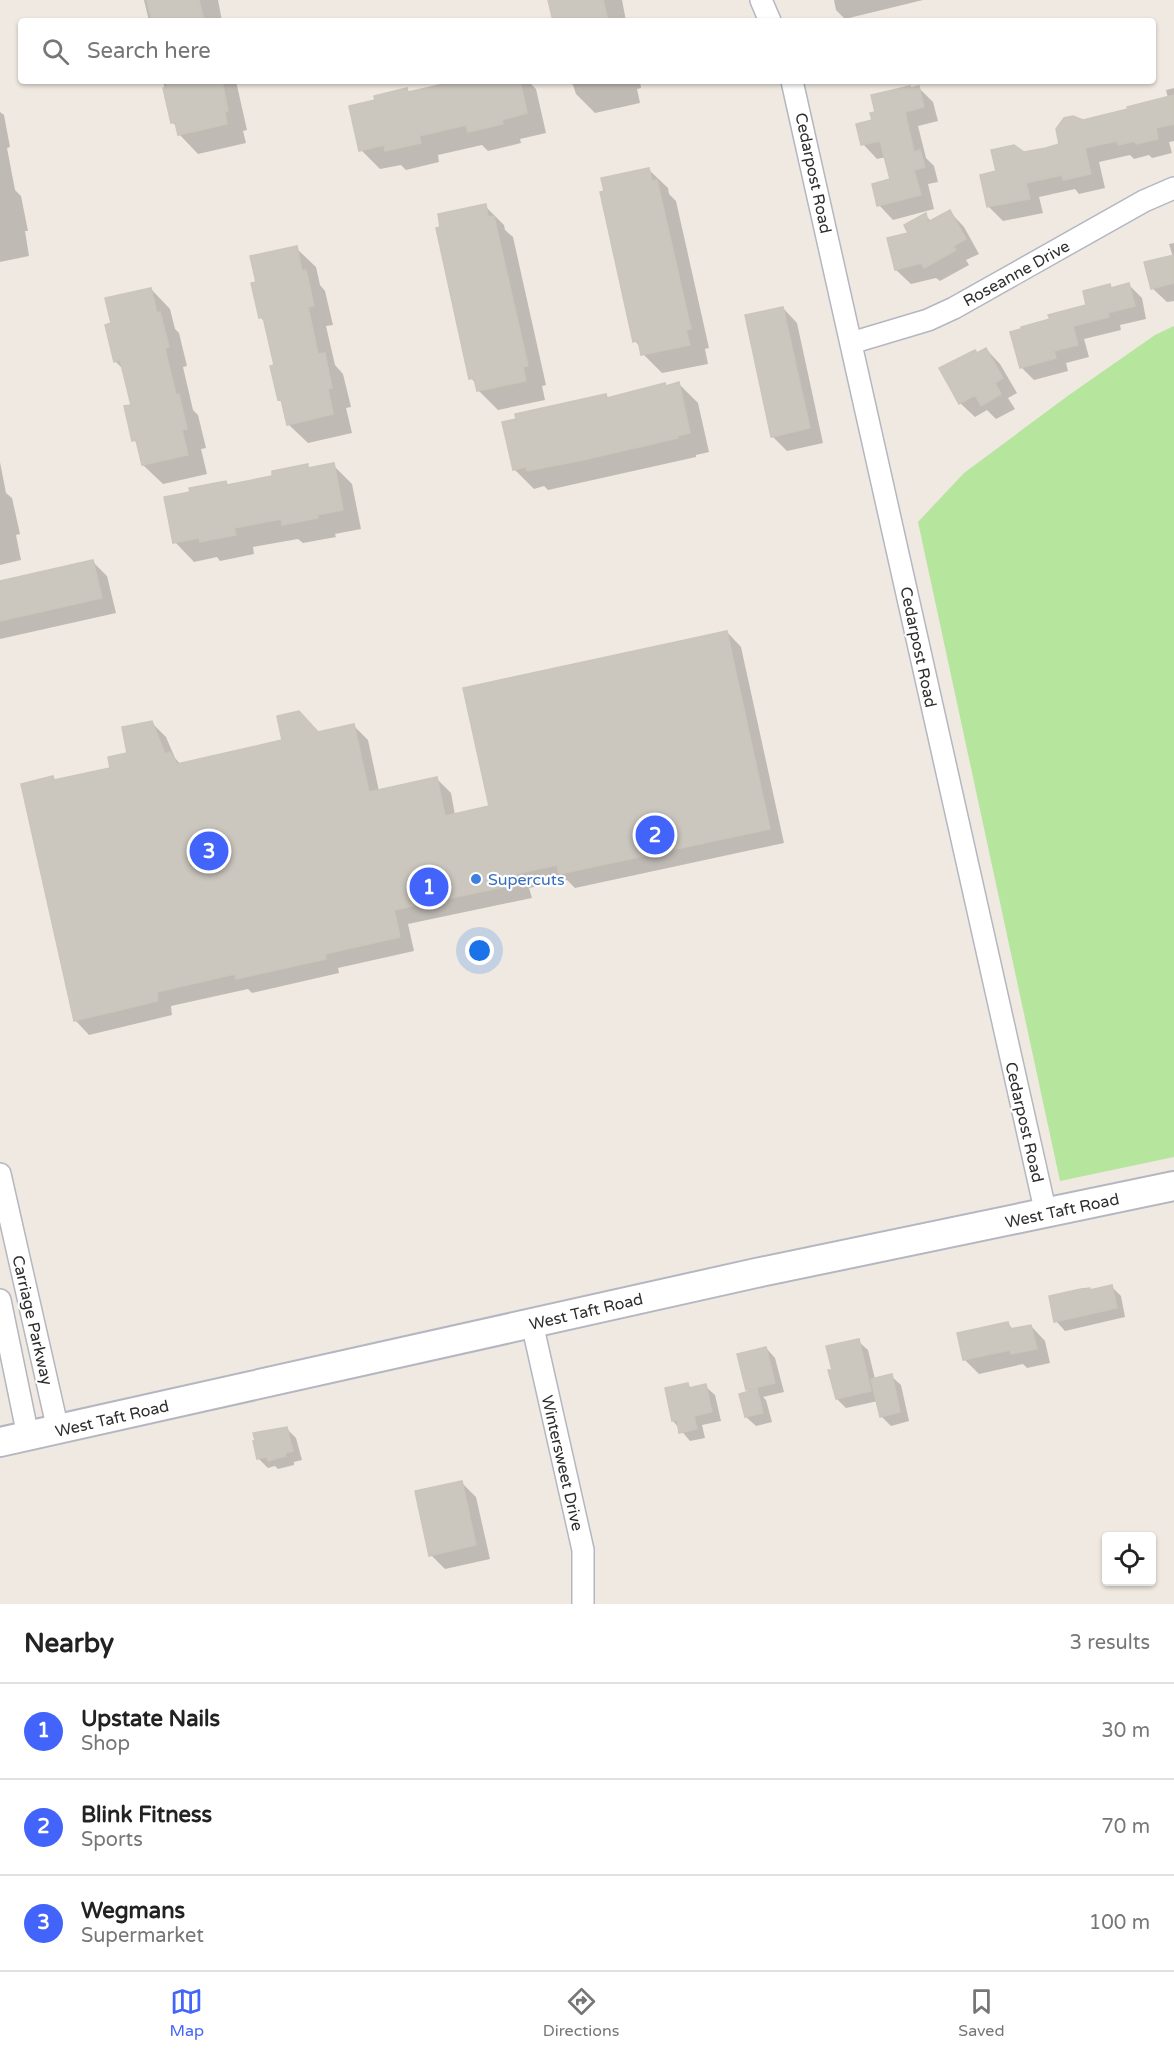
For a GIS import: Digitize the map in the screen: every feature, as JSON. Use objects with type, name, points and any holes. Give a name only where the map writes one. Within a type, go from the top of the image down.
[{"type":"main road","name":"West Taft Road","points":[[0,1442],[756,1273],[1174,1186]]},
{"type":"street","points":[[761,0],[769,18]]},
{"type":"street","name":"Cedarpost Road","points":[[793,84],[1046,1214]]},
{"type":"street","name":"Roseanne Drive","points":[[851,343],[928,320],[954,308],[1144,201],[1174,188]]},
{"type":"street","name":"Carriage Parkway","points":[[0,1174],[58,1430]]},
{"type":"street","points":[[0,1293],[26,1287]]},
{"type":"street","name":"Carriage Parkway","points":[[0,1300],[28,1436]]},
{"type":"street","name":"Wintersweet Drive","points":[[532,1323],[583,1550],[583,1604]]},
{"type":"green space","points":[[1174,326],[1174,1157],[1060,1181],[918,522],[964,473],[1069,395],[1155,335]]},
{"type":"building","points":[[147,0],[199,0],[203,18],[151,18]]},
{"type":"building","points":[[548,0],[603,0],[607,18],[552,18]]},
{"type":"building","points":[[166,84],[223,84],[228,111],[225,111],[227,124],[178,135],[175,122],[171,123],[163,88],[167,87]]},
{"type":"building","points":[[444,84],[521,84],[527,113],[502,120],[503,124],[468,132],[466,125],[419,136],[421,143],[385,151],[384,145],[359,151],[349,106],[375,100],[374,96],[407,88],[408,92]]},
{"type":"building","points":[[910,86],[910,88],[919,86],[924,107],[905,112],[914,152],[920,150],[925,167],[914,170],[921,195],[877,206],[872,184],[890,179],[880,141],[861,145],[856,124],[872,120],[870,113],[875,112],[871,95]]},
{"type":"building","points":[[1174,95],[1174,124],[1156,128],[1158,139],[1118,145],[1117,141],[1085,148],[1091,174],[1063,180],[1062,175],[1026,183],[1030,199],[987,207],[980,175],[996,171],[991,150],[1014,145],[1024,152],[1046,148],[1059,144],[1056,129],[1064,118],[1073,116],[1083,120]]},
{"type":"building","points":[[649,168],[652,181],[657,180],[691,329],[686,330],[690,345],[641,355],[638,340],[633,342],[600,192],[604,191],[601,178]]},
{"type":"building","points":[[486,204],[488,217],[494,216],[528,366],[523,367],[526,381],[477,391],[474,378],[469,379],[436,228],[440,227],[438,214]]},
{"type":"building","points":[[950,210],[966,239],[953,246],[956,250],[924,268],[921,263],[895,270],[887,238],[908,233],[904,225],[926,213],[928,222]]},
{"type":"building","points":[[297,246],[302,271],[306,270],[314,306],[308,307],[318,354],[325,353],[332,388],[328,389],[333,414],[287,425],[270,366],[274,365],[263,317],[259,318],[251,283],[256,282],[250,256]]},
{"type":"building","points":[[1174,255],[1174,283],[1151,289],[1144,262]]},
{"type":"building","points":[[1129,283],[1135,306],[1108,313],[1109,317],[1073,326],[1078,345],[1054,351],[1056,358],[1020,368],[1010,332],[1050,319],[1048,315],[1086,305],[1083,291],[1110,284],[1111,288]]},
{"type":"building","points":[[151,288],[169,347],[165,348],[187,429],[182,430],[188,455],[142,465],[136,440],[132,441],[124,406],[131,405],[120,360],[114,362],[105,325],[111,323],[105,298]]},
{"type":"building","points":[[783,307],[810,428],[771,437],[745,315]]},
{"type":"building","points":[[986,348],[1003,378],[995,383],[1001,394],[981,406],[975,395],[959,404],[939,368],[975,350],[977,353]]},
{"type":"building","points":[[679,382],[690,433],[677,436],[678,438],[583,460],[527,471],[526,467],[513,470],[502,422],[516,419],[515,414],[606,394],[607,398],[665,383],[666,386]]},
{"type":"building","points":[[334,463],[343,510],[282,525],[281,519],[234,528],[236,535],[200,542],[199,538],[173,543],[164,497],[190,492],[189,488],[226,481],[227,485],[272,476],[272,471],[308,464],[308,468]]},
{"type":"building","points":[[93,560],[102,598],[0,621],[0,581]]},
{"type":"building","points":[[727,631],[770,829],[559,874],[557,865],[516,874],[518,884],[394,910],[400,937],[325,954],[326,959],[236,979],[235,974],[157,992],[158,1001],[74,1021],[21,784],[53,776],[54,780],[110,768],[108,757],[127,753],[122,727],[152,721],[165,754],[170,752],[177,764],[282,740],[277,716],[299,711],[318,732],[354,724],[369,792],[437,777],[445,816],[489,806],[463,688]]},
{"type":"building","points":[[1112,1285],[1117,1308],[1054,1322],[1049,1296]]},
{"type":"building","points":[[1008,1322],[1010,1329],[1031,1325],[1037,1349],[1011,1354],[1010,1350],[963,1360],[957,1333]]},
{"type":"building","points":[[859,1339],[871,1391],[836,1399],[828,1370],[832,1370],[826,1346]]},
{"type":"building","points":[[766,1347],[775,1383],[746,1390],[737,1354]]},
{"type":"building","points":[[892,1374],[900,1412],[880,1417],[871,1379]]},
{"type":"building","points":[[688,1383],[689,1388],[706,1384],[712,1412],[694,1416],[697,1429],[679,1433],[677,1420],[672,1421],[665,1388]]},
{"type":"building","points":[[757,1389],[763,1413],[745,1417],[739,1394]]},
{"type":"building","points":[[287,1427],[293,1451],[285,1453],[286,1456],[268,1461],[267,1457],[257,1459],[253,1433]]},
{"type":"building","points":[[462,1481],[476,1545],[429,1556],[415,1491]]},
{"type":"place","name":"Blink Fitness","points":[[655,835]]},
{"type":"place","name":"Wegmans","points":[[209,851]]},
{"type":"place","name":"Supercuts","points":[[476,879]]},
{"type":"place","name":"Upstate Nails","points":[[429,887]]}]
